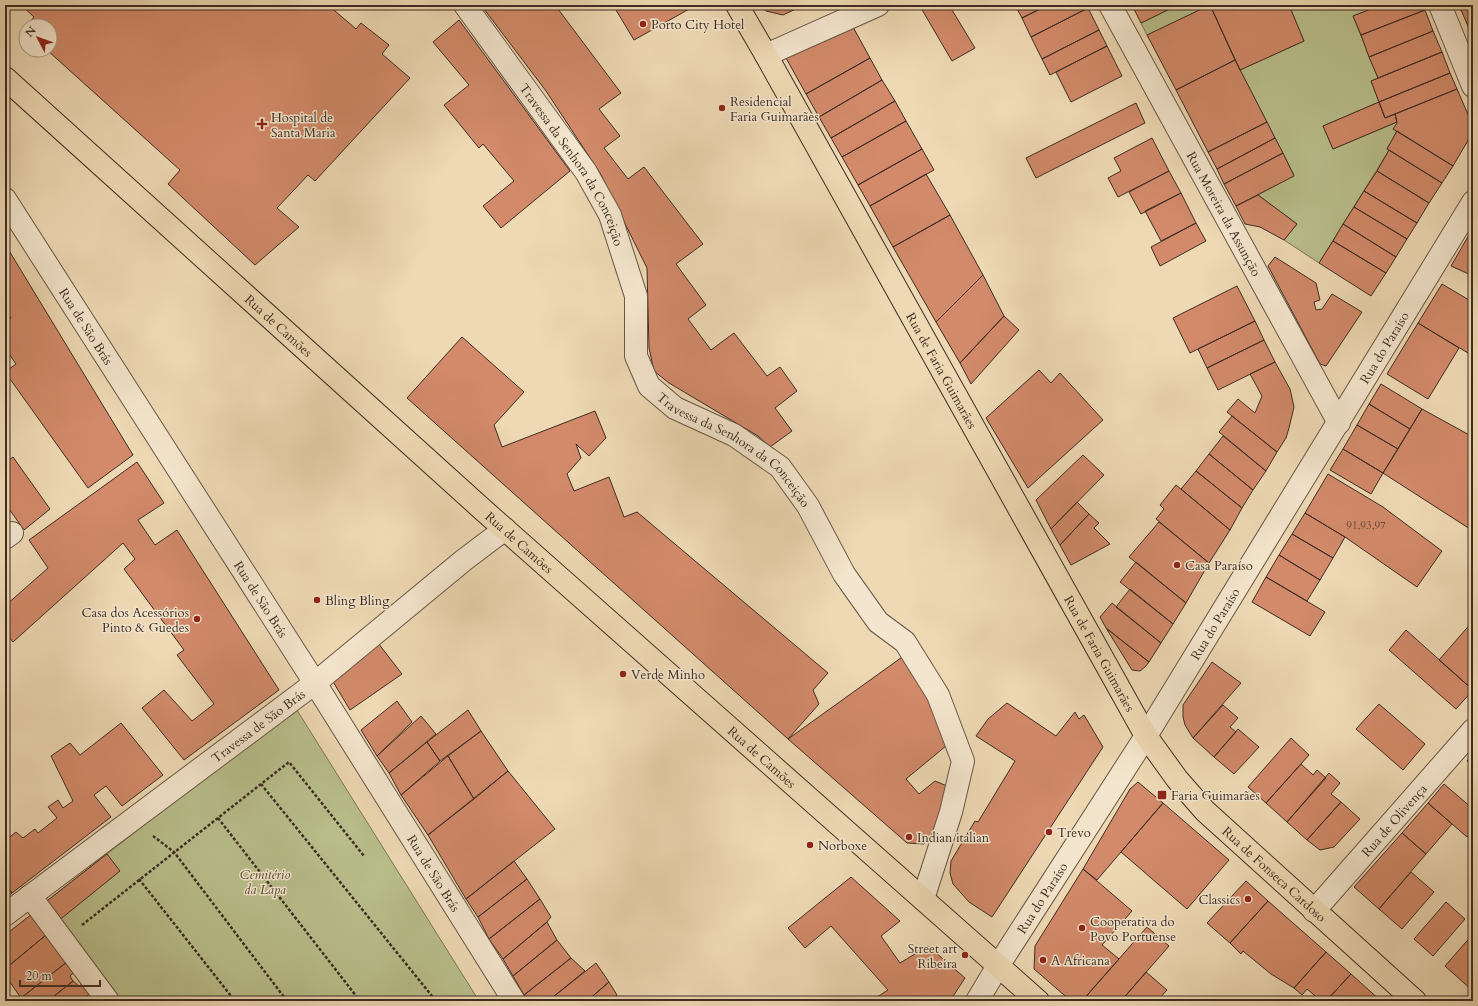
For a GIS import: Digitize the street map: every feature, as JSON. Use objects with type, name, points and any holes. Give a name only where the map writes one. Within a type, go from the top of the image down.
[{"type":"main road","name":"Rua de Faria Guimarães","points":[[737,5],[1146,736]]},
{"type":"main road","name":"Rua de Camões","points":[[5,78],[505,529],[1038,1001]]},
{"type":"main road","name":"Rua de Fonseca Cardoso","points":[[1146,736],[1177,779],[1205,811],[1415,1001]]},
{"type":"street","name":"Travessa da Senhora da Conceição","points":[[465,5],[586,172],[610,215],[636,296],[636,356],[649,386],[675,408],[734,435],[780,467],[808,506],[844,574],[878,622],[905,642],[938,695],[963,761],[951,812],[923,899]]},
{"type":"street","points":[[766,55],[878,5]]},
{"type":"street","name":"Rua Moreira da Assunção","points":[[1110,5],[1339,423]]},
{"type":"street","points":[[1440,5],[1473,86]]},
{"type":"street","name":"Rua de São Brás","points":[[5,199],[315,683],[514,1001]]},
{"type":"street","name":"Rua do Paraíso","points":[[977,1001],[1146,736],[1473,202]]},
{"type":"street","name":"Travessa de São Brás","points":[[5,915],[315,683],[464,560],[505,529]]},
{"type":"street","name":"Rua de Olivença","points":[[1314,911],[1473,730]]},
{"type":"street","points":[[30,896],[108,1001]]},
{"type":"path","points":[[78,928],[289,762],[364,856]]},
{"type":"path","points":[[261,784],[436,1001]]},
{"type":"path","points":[[218,818],[360,1001]]},
{"type":"path","points":[[148,840],[154,835],[174,852],[287,1001]]},
{"type":"path","points":[[139,879],[235,1001]]},
{"type":"green space","points":[[1178,5],[1210,5],[1147,35],[1141,23]]},
{"type":"green space","points":[[1289,5],[1373,5],[1374,8],[1353,16],[1378,78],[1371,81],[1379,102],[1323,126],[1333,149],[1397,122],[1396,133],[1387,148],[1389,150],[1319,263],[1284,240],[1297,224],[1258,195],[1294,175],[1240,70],[1304,41]]},
{"type":"green space","name":"Cemitério da Lapa","points":[[295,707],[479,1001],[115,1001],[43,904]]},
{"type":"building","name":"Hospital de Santa Maria","points":[[21,5],[328,5],[356,29],[361,23],[389,45],[382,54],[410,78],[315,181],[308,175],[277,208],[299,227],[255,265],[168,184],[180,170],[56,58],[58,58],[58,18],[33,18],[34,17]]},
{"type":"building","points":[[481,5],[555,5],[621,93],[599,109],[620,136],[604,148],[628,179],[644,167],[703,244],[676,264],[706,305],[688,319],[711,350],[734,333],[767,376],[780,367],[797,391],[775,408],[792,431],[770,447],[758,436],[669,383],[654,371],[649,348],[647,268],[600,173],[546,91]]},
{"type":"building","name":"Porto City Hotel","points":[[613,5],[689,5],[691,8],[634,40]]},
{"type":"building","points":[[759,5],[804,5],[783,15],[766,11]]},
{"type":"building","points":[[928,5],[949,5],[975,48],[952,61],[921,8]]},
{"type":"building","points":[[1015,5],[1048,5],[1022,18]]},
{"type":"building","points":[[1048,5],[1087,5],[1088,8],[1031,37],[1022,18]]},
{"type":"building","points":[[1132,5],[1178,5],[1141,23]]},
{"type":"building","points":[[1210,5],[1235,60],[1176,90],[1147,35]]},
{"type":"building","points":[[1210,5],[1289,5],[1304,41],[1240,70]]},
{"type":"building","points":[[1381,5],[1423,5],[1425,10],[1361,35],[1353,16]]},
{"type":"building","points":[[1459,5],[1473,5],[1473,30],[1470,31]]},
{"type":"building","points":[[1088,8],[1099,30],[1042,59],[1031,37]]},
{"type":"building","points":[[1425,10],[1433,31],[1369,57],[1361,35]]},
{"type":"building","points":[[459,20],[570,171],[501,228],[483,206],[514,181],[483,144],[479,148],[444,105],[469,85],[433,42]]},
{"type":"building","points":[[853,27],[870,58],[806,94],[786,58]]},
{"type":"building","points":[[1099,30],[1107,46],[1050,75],[1042,59]]},
{"type":"building","points":[[1433,31],[1442,52],[1378,78],[1369,57]]},
{"type":"building","points":[[1107,46],[1122,76],[1071,102],[1056,72]]},
{"type":"building","points":[[1442,52],[1450,73],[1379,102],[1371,81]]},
{"type":"building","points":[[870,58],[882,80],[819,117],[806,94]]},
{"type":"building","points":[[1235,60],[1267,122],[1208,152],[1176,90]]},
{"type":"building","points":[[1450,73],[1457,89],[1385,118],[1379,102]]},
{"type":"building","points":[[882,80],[895,101],[831,138],[819,117]]},
{"type":"building","points":[[1457,89],[1473,126],[1473,132],[1453,166],[1393,129],[1397,123],[1395,114]]},
{"type":"building","points":[[895,101],[906,121],[842,157],[831,138]]},
{"type":"building","points":[[1379,102],[1385,118],[1395,114],[1397,122],[1333,149],[1323,126]]},
{"type":"building","points":[[1136,103],[1145,123],[1036,178],[1026,158]]},
{"type":"building","points":[[906,121],[922,149],[858,185],[842,157]]},
{"type":"building","points":[[1267,122],[1275,138],[1217,169],[1208,152]]},
{"type":"building","points":[[1397,131],[1453,166],[1442,183],[1387,149]]},
{"type":"building","points":[[1152,138],[1169,171],[1118,197],[1108,178],[1121,171],[1114,158]]},
{"type":"building","points":[[1275,138],[1283,153],[1224,184],[1217,169]]},
{"type":"building","points":[[922,149],[934,170],[870,206],[858,185]]},
{"type":"building","points":[[1389,150],[1442,183],[1429,203],[1377,171]]},
{"type":"building","points":[[1283,153],[1294,176],[1236,206],[1224,184]]},
{"type":"building","points":[[1169,171],[1181,193],[1141,214],[1129,192]]},
{"type":"building","points":[[1377,171],[1429,203],[1417,223],[1364,191]]},
{"type":"building","points":[[926,174],[950,215],[893,247],[870,206]]},
{"type":"building","points":[[1364,191],[1417,223],[1407,239],[1354,207]]},
{"type":"building","points":[[1181,193],[1196,223],[1161,241],[1145,211]]},
{"type":"building","points":[[1258,195],[1297,224],[1284,240],[1260,227],[1245,224],[1236,206]]},
{"type":"building","points":[[1354,207],[1407,239],[1396,257],[1343,224]]},
{"type":"building","points":[[950,215],[983,275],[936,322],[893,247]]},
{"type":"building","points":[[1196,223],[1206,241],[1160,266],[1151,247]]},
{"type":"building","points":[[1343,224],[1396,257],[1386,273],[1333,241]]},
{"type":"building","points":[[1473,228],[1473,276],[1451,266]]},
{"type":"building","points":[[1333,241],[1386,273],[1371,296],[1319,263]]},
{"type":"building","points":[[5,244],[133,455],[88,488],[5,372],[16,364],[5,348],[5,323],[11,318],[5,310]]},
{"type":"building","points":[[1275,257],[1316,283],[1320,300],[1314,302],[1316,310],[1322,309],[1332,294],[1362,312],[1326,366],[1320,364],[1268,266]]},
{"type":"building","points":[[983,275],[1004,316],[960,363],[936,322]]},
{"type":"building","points":[[1442,284],[1469,300],[1473,309],[1473,356],[1418,323]]},
{"type":"building","points":[[1237,286],[1255,321],[1190,353],[1173,318]]},
{"type":"building","points":[[1004,316],[1019,330],[971,384],[960,363]]},
{"type":"building","points":[[1255,321],[1264,340],[1207,368],[1198,349]]},
{"type":"building","points":[[1418,323],[1459,348],[1428,399],[1387,374]]},
{"type":"building","points":[[462,337],[524,392],[494,425],[502,447],[595,411],[606,438],[589,456],[576,444],[581,458],[567,474],[574,491],[609,477],[624,517],[637,512],[828,673],[813,690],[819,704],[788,739],[407,398]]},
{"type":"building","points":[[1264,340],[1275,362],[1218,390],[1207,368]]},
{"type":"building","points":[[1275,362],[1290,389],[1294,407],[1286,438],[1277,452],[1227,412],[1238,399],[1255,413],[1262,396],[1250,374]]},
{"type":"building","points":[[1039,370],[1051,383],[1060,373],[1103,420],[1028,488],[986,418]]},
{"type":"building","points":[[1381,384],[1422,409],[1410,429],[1369,404]]},
{"type":"building","points":[[1369,404],[1410,429],[1398,449],[1357,425]]},
{"type":"building","points":[[1422,409],[1473,437],[1473,525],[1470,529],[1383,473]]},
{"type":"building","points":[[1232,416],[1277,452],[1266,471],[1219,432]]},
{"type":"building","points":[[1357,425],[1398,449],[1383,473],[1343,449]]},
{"type":"building","points":[[1223,436],[1266,471],[1253,490],[1209,454]]},
{"type":"building","points":[[1343,449],[1383,473],[1371,494],[1330,470]]},
{"type":"building","points":[[1209,454],[1253,490],[1242,508],[1196,471]]},
{"type":"building","points":[[1083,455],[1104,475],[1051,529],[1036,500]]},
{"type":"building","points":[[13,457],[50,509],[24,530],[7,506],[5,507],[5,463]]},
{"type":"building","name":"Casa dos Acessórios Pinto & Guedes","points":[[137,462],[164,503],[138,520],[155,545],[177,530],[279,690],[184,760],[142,708],[164,690],[192,721],[214,704],[177,655],[184,650],[124,569],[135,559],[123,543],[13,642],[5,632],[5,606],[48,568],[29,540]]},
{"type":"building","points":[[1196,471],[1242,508],[1230,530],[1181,489]]},
{"type":"building","points":[[1328,474],[1383,507],[1442,551],[1417,587],[1345,537],[1305,513]]},
{"type":"building","points":[[1176,485],[1230,530],[1209,563],[1156,519],[1164,509],[1160,505]]},
{"type":"building","points":[[1077,502],[1089,514],[1060,545],[1051,529]]},
{"type":"building","points":[[1305,513],[1345,537],[1333,558],[1292,534]]},
{"type":"building","points":[[1089,514],[1099,523],[1094,528],[1110,544],[1071,565],[1060,545]]},
{"type":"building","points":[[1159,522],[1209,563],[1186,603],[1129,557]]},
{"type":"building","points":[[1292,534],[1333,558],[1320,580],[1279,555]]},
{"type":"building","points":[[1279,555],[1320,580],[1307,601],[1266,577]]},
{"type":"building","points":[[1136,562],[1186,603],[1173,624],[1120,582]]},
{"type":"building","points":[[1266,577],[1325,612],[1310,636],[1252,602]]},
{"type":"building","points":[[1130,589],[1173,624],[1161,643],[1116,607]]},
{"type":"building","points":[[1112,603],[1161,643],[1149,662],[1106,628],[1100,617]]},
{"type":"building","points":[[1473,621],[1473,690],[1439,660]]},
{"type":"building","points":[[1106,628],[1149,662],[1145,667],[1140,671],[1132,670]]},
{"type":"building","points":[[1406,630],[1473,690],[1456,709],[1389,650]]},
{"type":"building","points":[[378,643],[402,674],[350,710],[332,680]]},
{"type":"building","points":[[905,655],[952,741],[906,779],[919,794],[935,781],[947,786],[934,833],[924,844],[907,843],[788,739]]},
{"type":"building","points":[[1212,662],[1241,683],[1193,738],[1185,725],[1183,705]]},
{"type":"building","points":[[397,701],[412,722],[377,756],[361,730]]},
{"type":"building","points":[[1007,703],[1056,736],[1075,712],[1079,719],[1084,715],[1103,747],[992,917],[969,902],[953,884],[950,873],[951,861],[975,821],[978,822],[1015,761],[976,736],[988,719]]},
{"type":"building","points":[[1379,704],[1425,744],[1403,770],[1356,729]]},
{"type":"building","points":[[1223,705],[1238,718],[1230,727],[1236,732],[1214,757],[1193,738]]},
{"type":"building","points":[[468,710],[481,731],[440,761],[427,742]]},
{"type":"building","points":[[421,716],[436,734],[389,773],[377,756]]},
{"type":"building","points":[[121,723],[163,775],[122,806],[106,786],[94,795],[111,817],[12,893],[5,883],[5,841],[16,832],[23,838],[35,829],[38,833],[57,818],[48,807],[58,800],[63,808],[73,801],[51,756],[70,743],[80,755]]},
{"type":"building","points":[[1238,729],[1259,747],[1234,774],[1214,757]]},
{"type":"building","points":[[481,731],[508,771],[474,799],[448,756]]},
{"type":"building","points":[[1291,738],[1309,755],[1266,803],[1248,787]]},
{"type":"building","points":[[427,742],[440,761],[401,795],[389,773]]},
{"type":"building","points":[[1473,753],[1473,766],[1467,761]]},
{"type":"building","points":[[448,756],[474,799],[428,835],[401,795]]},
{"type":"building","points":[[1301,764],[1313,775],[1317,770],[1326,778],[1287,822],[1266,803]]},
{"type":"building","points":[[508,771],[555,829],[466,899],[428,835]]},
{"type":"building","points":[[1329,773],[1340,783],[1331,794],[1341,802],[1307,840],[1287,822]]},
{"type":"building","points":[[1138,782],[1163,803],[1097,880],[1083,869],[1130,789]]},
{"type":"building","points":[[1444,784],[1473,809],[1473,830],[1467,837],[1428,803]]},
{"type":"building","points":[[1341,802],[1360,819],[1334,847],[1320,850],[1307,840]]},
{"type":"building","points":[[1163,803],[1229,860],[1187,909],[1121,852]]},
{"type":"building","points":[[1428,803],[1452,824],[1426,854],[1402,833]]},
{"type":"building","points":[[1402,833],[1426,854],[1379,909],[1354,887]]},
{"type":"building","points":[[107,854],[120,871],[57,922],[43,904]]},
{"type":"building","points":[[514,861],[527,879],[478,917],[466,899]]},
{"type":"building","name":"Cooperativa do Povo Portuense","points":[[1083,869],[1132,911],[1102,945],[1119,959],[1082,1001],[1071,1001],[1034,969],[1035,946]]},
{"type":"building","points":[[1411,872],[1434,892],[1402,929],[1379,909]]},
{"type":"building","points":[[851,877],[900,921],[881,936],[900,963],[928,946],[965,978],[950,1001],[871,1001],[888,990],[831,926],[805,948],[788,928]]},
{"type":"building","points":[[527,879],[540,899],[489,939],[478,917]]},
{"type":"building","points":[[1246,881],[1268,901],[1230,943],[1207,923]]},
{"type":"building","points":[[5,883],[12,893],[5,899]]},
{"type":"building","points":[[540,899],[551,917],[503,959],[489,939]]},
{"type":"building","points":[[1268,901],[1326,952],[1294,988],[1271,974],[1243,951],[1241,954],[1230,943]]},
{"type":"building","points":[[1446,902],[1465,919],[1433,956],[1414,939]]},
{"type":"building","points":[[37,910],[52,930],[5,969],[5,935]]},
{"type":"building","points":[[547,922],[557,940],[513,976],[503,959]]},
{"type":"building","points":[[1147,927],[1169,946],[1121,1001],[1082,1001]]},
{"type":"building","points":[[52,930],[72,958],[21,998],[5,975],[5,969]]},
{"type":"building","points":[[1473,934],[1473,991],[1445,966]]},
{"type":"building","points":[[557,940],[571,958],[524,995],[513,976]]},
{"type":"building","points":[[1326,952],[1351,974],[1326,1001],[1321,1001],[1307,989],[1302,995],[1294,988]]},
{"type":"building","points":[[72,958],[81,966],[70,976],[73,981],[48,1001],[23,1001],[21,998]]},
{"type":"building","points":[[571,958],[585,971],[548,1001],[528,1001],[524,995]]},
{"type":"building","points":[[596,963],[609,982],[587,1001],[548,1001]]},
{"type":"building","points":[[1146,972],[1167,990],[1157,1001],[1121,1001]]},
{"type":"building","points":[[1351,974],[1381,1001],[1326,1001]]},
{"type":"building","points":[[90,978],[97,987],[81,1001],[48,1001],[73,981],[79,986]]},
{"type":"building","points":[[609,982],[617,995],[610,1001],[587,1001]]},
{"type":"place","name":"Porto City Hotel","points":[[643,24]]},
{"type":"place","name":"Residencial Faria Guimarães","points":[[722,108]]},
{"type":"place","name":"Hospital de Santa Maria","points":[[262,124]]},
{"type":"place","name":"Casa Paraíso","points":[[1177,565]]},
{"type":"place","name":"Bling Bling","points":[[317,600]]},
{"type":"place","name":"Casa dos Acessórios Pinto & Guedes","points":[[197,619]]},
{"type":"place","name":"Verde Minho","points":[[623,674]]},
{"type":"place","name":"Faria Guimarães","points":[[1162,795]]},
{"type":"place","name":"Trevo","points":[[1049,832]]},
{"type":"place","name":"Indian italian","points":[[909,837]]},
{"type":"place","name":"Norboxe","points":[[810,845]]},
{"type":"place","name":"Classics","points":[[1248,899]]},
{"type":"place","name":"Cooperativa do Povo Portuense","points":[[1082,928]]},
{"type":"place","name":"Street art Ribeira","points":[[965,955]]},
{"type":"place","name":"A Africana","points":[[1043,960]]}]
